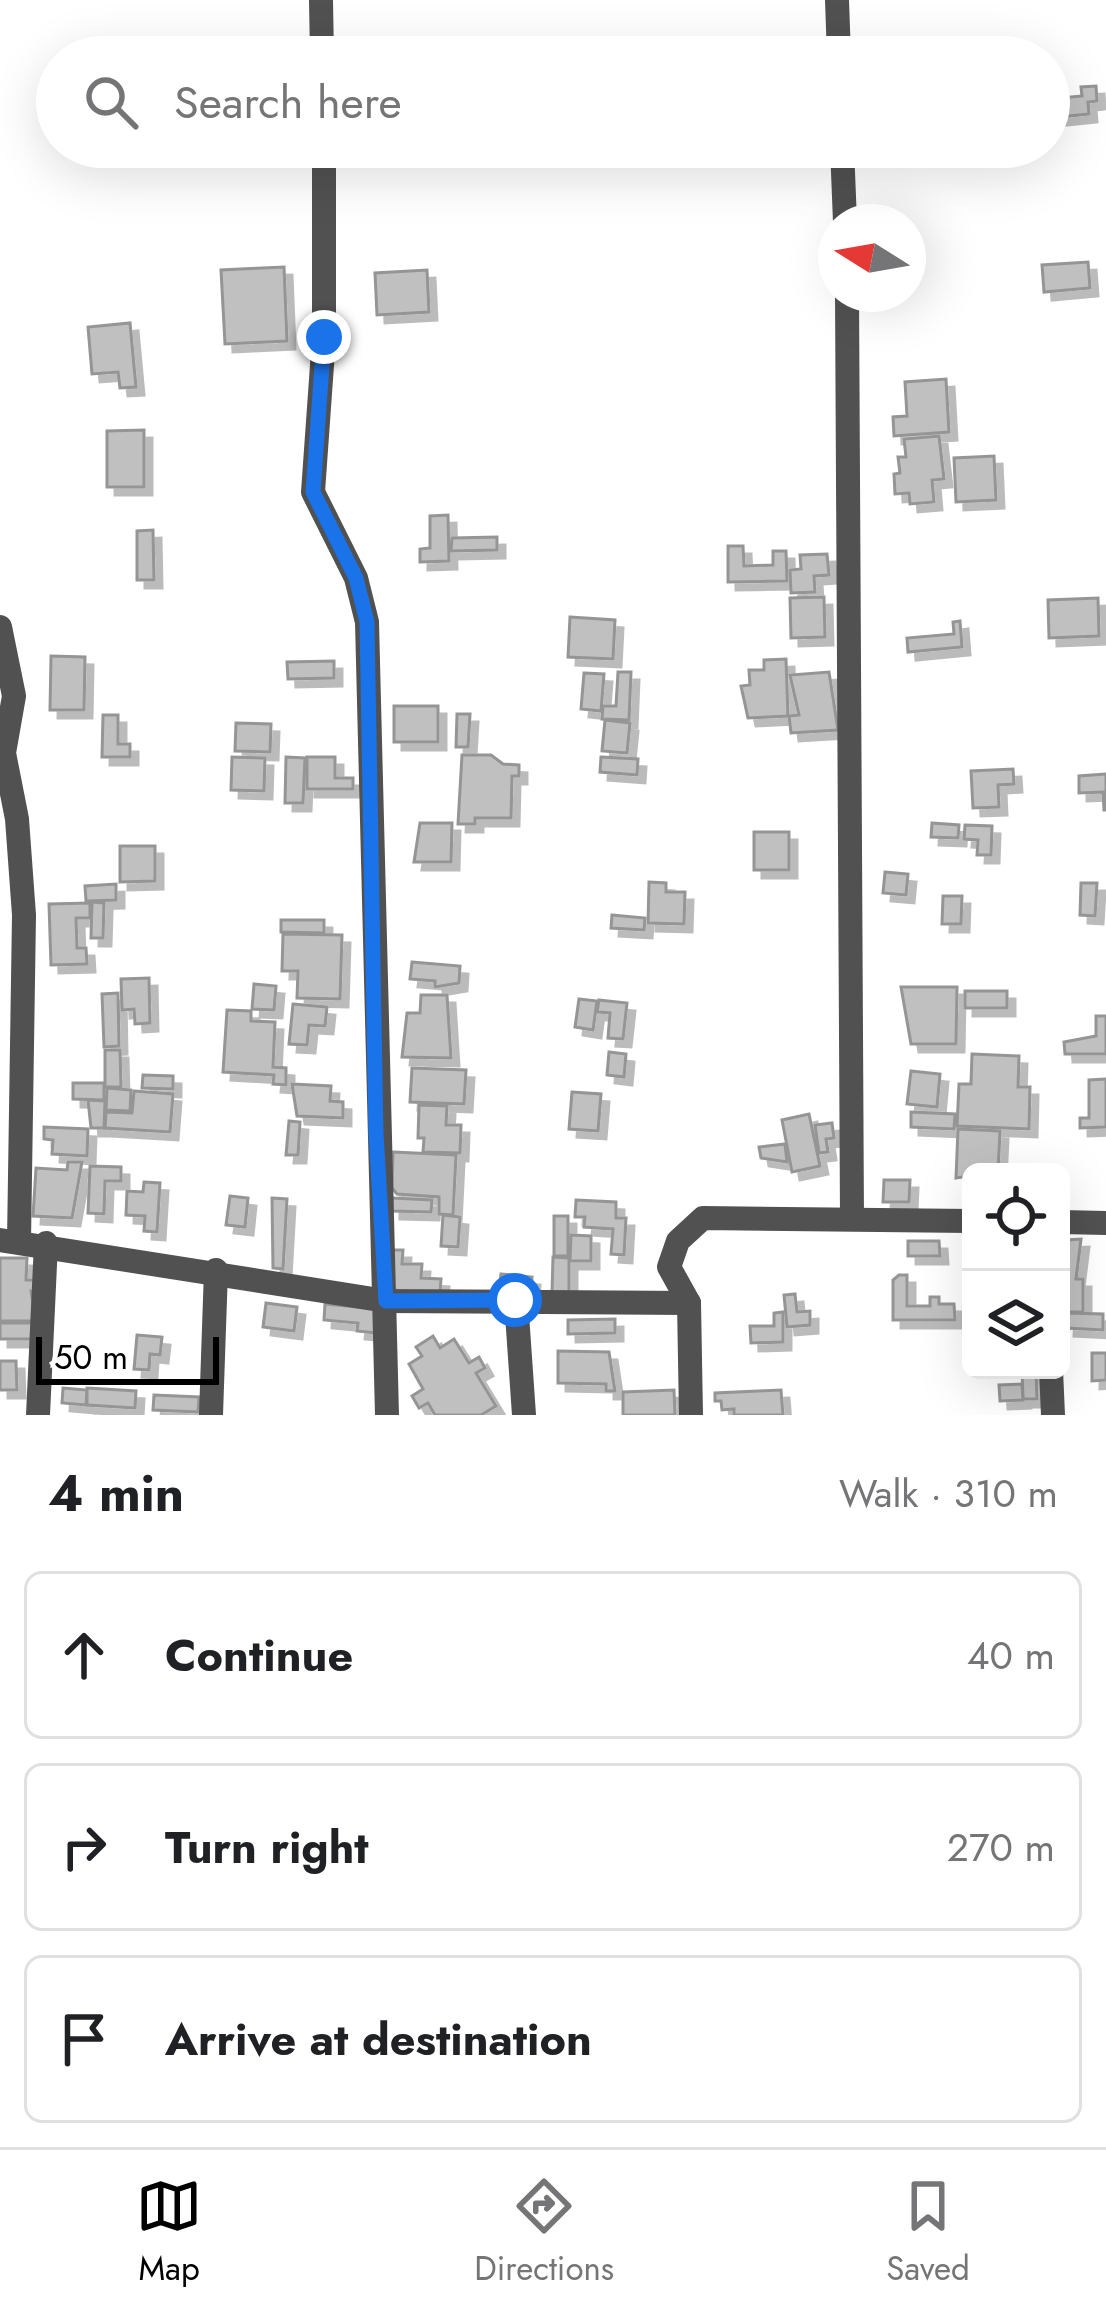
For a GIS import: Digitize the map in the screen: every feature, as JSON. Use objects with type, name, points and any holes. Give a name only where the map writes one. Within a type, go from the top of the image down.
[{"type":"street","points":[[321,0],[322,36]]},
{"type":"street","points":[[837,0],[838,36]]},
{"type":"street","points":[[324,168],[324,337],[313,492],[356,578],[367,622],[376,1133],[387,1415]]},
{"type":"street","points":[[843,168],[844,204]]},
{"type":"street","points":[[847,312],[852,1219]]},
{"type":"street","points":[[0,627],[14,696],[4,753],[17,819],[25,915],[10,1240],[386,1301],[689,1303]]},
{"type":"street","points":[[691,1415],[689,1303],[670,1267],[678,1241],[703,1218],[962,1221]]},
{"type":"street","points":[[1070,1222],[1106,1223]]},
{"type":"street","points":[[38,1415],[46,1243]]},
{"type":"street","points":[[211,1415],[216,1270]]},
{"type":"street","points":[[515,1300],[524,1415]]},
{"type":"street","points":[[1051,1379],[1053,1415]]},
{"type":"building","points":[[1096,86],[1097,101],[1088,102],[1089,114],[1070,116],[1070,97],[1082,96],[1081,87]]},
{"type":"building","points":[[1088,262],[1090,288],[1044,292],[1042,265]]},
{"type":"building","points":[[284,267],[287,341],[225,344],[221,270]]},
{"type":"building","points":[[427,270],[429,312],[377,315],[375,273]]},
{"type":"building","points":[[130,323],[136,387],[120,388],[118,372],[92,374],[88,327]]},
{"type":"building","points":[[946,379],[949,432],[894,436],[893,417],[907,416],[905,382]]},
{"type":"building","points":[[144,430],[144,487],[107,487],[107,431]]},
{"type":"building","points":[[939,436],[944,479],[932,480],[934,502],[910,504],[909,493],[895,494],[898,457],[906,457],[904,439]]},
{"type":"building","points":[[994,456],[996,500],[956,502],[954,458]]},
{"type":"building","points":[[448,515],[449,561],[420,562],[420,549],[430,548],[430,516]]},
{"type":"building","points":[[153,530],[154,580],[137,580],[137,531]]},
{"type":"building","points":[[497,537],[497,550],[451,551],[452,538]]},
{"type":"building","points":[[728,546],[743,546],[744,566],[773,565],[773,551],[786,551],[787,581],[728,582]]},
{"type":"building","points":[[827,554],[829,575],[814,576],[815,592],[791,593],[790,570],[801,569],[800,555]]},
{"type":"building","points":[[824,597],[825,637],[791,638],[790,598]]},
{"type":"building","points":[[1098,598],[1099,636],[1049,638],[1048,600]]},
{"type":"building","points":[[570,617],[615,620],[613,659],[568,657]]},
{"type":"building","points":[[960,621],[962,647],[908,652],[907,638],[954,634],[953,622]]},
{"type":"building","points":[[51,656],[85,657],[84,710],[50,710]]},
{"type":"building","points":[[786,659],[788,716],[748,718],[741,686],[750,685],[749,670],[764,670],[764,660]]},
{"type":"building","points":[[334,661],[334,678],[288,679],[287,662]]},
{"type":"building","points":[[618,672],[631,672],[629,720],[602,719],[603,706],[616,706]]},
{"type":"building","points":[[829,672],[838,730],[791,733],[789,716],[799,715],[790,675]]},
{"type":"building","points":[[584,673],[604,674],[601,711],[581,709]]},
{"type":"building","points":[[394,706],[438,706],[438,742],[394,742]]},
{"type":"building","points":[[457,714],[470,714],[468,747],[456,747]]},
{"type":"building","points":[[103,715],[118,715],[118,744],[130,744],[130,757],[102,757]]},
{"type":"building","points":[[605,720],[630,723],[627,753],[602,751]]},
{"type":"building","points":[[236,723],[271,724],[270,752],[235,751]]},
{"type":"building","points":[[462,755],[491,755],[503,764],[519,765],[519,776],[512,776],[511,818],[475,818],[475,824],[458,824]]},
{"type":"building","points":[[232,757],[265,758],[264,791],[231,790]]},
{"type":"building","points":[[286,757],[305,758],[303,803],[285,803]]},
{"type":"building","points":[[307,757],[335,757],[335,778],[353,778],[353,789],[307,789]]},
{"type":"building","points":[[601,757],[638,759],[637,775],[600,772]]},
{"type":"building","points":[[1013,769],[1014,784],[998,785],[999,807],[973,808],[971,771]]},
{"type":"building","points":[[1106,774],[1104,810],[1103,792],[1079,793],[1079,776]]},
{"type":"building","points":[[420,823],[452,823],[451,862],[414,862]]},
{"type":"building","points":[[932,823],[959,825],[958,838],[931,837]]},
{"type":"building","points":[[965,825],[992,826],[991,855],[977,855],[978,840],[964,839]]},
{"type":"building","points":[[754,832],[789,832],[789,870],[754,870]]},
{"type":"building","points":[[120,846],[155,846],[155,881],[120,882]]},
{"type":"building","points":[[885,872],[908,874],[906,895],[883,893]]},
{"type":"building","points":[[649,882],[666,883],[666,892],[685,892],[684,924],[648,923]]},
{"type":"building","points":[[1081,883],[1097,883],[1095,916],[1080,915]]},
{"type":"building","points":[[116,884],[116,900],[86,901],[85,886]]},
{"type":"building","points":[[943,896],[962,896],[961,924],[942,924]]},
{"type":"building","points":[[92,902],[104,903],[103,938],[91,938]]},
{"type":"building","points":[[90,903],[90,918],[76,918],[77,948],[86,948],[87,964],[51,965],[49,904]]},
{"type":"building","points":[[612,915],[645,918],[644,930],[611,928]]},
{"type":"building","points":[[281,920],[324,920],[324,933],[281,932]]},
{"type":"building","points":[[283,934],[342,935],[340,999],[297,998],[298,971],[282,971]]},
{"type":"building","points":[[412,962],[460,966],[459,983],[435,987],[435,981],[410,979]]},
{"type":"building","points":[[149,978],[150,1023],[135,1024],[134,1009],[122,1010],[121,979]]},
{"type":"building","points":[[254,984],[276,986],[274,1010],[252,1009]]},
{"type":"building","points":[[901,987],[957,987],[956,1044],[911,1044]]},
{"type":"building","points":[[965,991],[1007,991],[1007,1008],[965,1008]]},
{"type":"building","points":[[118,993],[119,1046],[104,1047],[102,994]]},
{"type":"building","points":[[421,995],[447,995],[451,1058],[402,1057],[407,1013],[420,1013]]},
{"type":"building","points":[[579,999],[597,1001],[593,1030],[575,1027]]},
{"type":"building","points":[[599,1000],[627,1003],[623,1039],[608,1038],[610,1013],[597,1012]]},
{"type":"building","points":[[293,1004],[327,1007],[325,1026],[309,1025],[307,1045],[289,1044]]},
{"type":"building","points":[[227,1010],[251,1011],[251,1021],[275,1022],[273,1067],[286,1068],[286,1085],[273,1084],[274,1075],[223,1072]]},
{"type":"building","points":[[1096,1016],[1106,1016],[1106,1054],[1065,1054],[1064,1042],[1096,1036]]},
{"type":"building","points":[[105,1050],[120,1050],[121,1087],[105,1087]]},
{"type":"building","points":[[609,1052],[626,1054],[624,1077],[607,1075]]},
{"type":"building","points":[[972,1054],[1019,1056],[1018,1087],[1030,1087],[1029,1129],[957,1126],[959,1084],[971,1084]]},
{"type":"building","points":[[412,1068],[466,1070],[464,1104],[410,1102]]},
{"type":"building","points":[[911,1071],[940,1074],[937,1107],[907,1104]]},
{"type":"building","points":[[143,1075],[173,1076],[173,1089],[142,1088]]},
{"type":"building","points":[[1106,1079],[1106,1127],[1080,1128],[1080,1118],[1089,1118],[1089,1080]]},
{"type":"building","points":[[73,1083],[104,1083],[104,1100],[73,1099]]},
{"type":"building","points":[[292,1084],[331,1086],[330,1101],[343,1102],[343,1118],[297,1116]]},
{"type":"building","points":[[107,1088],[131,1090],[130,1111],[106,1110]]},
{"type":"building","points":[[134,1091],[173,1094],[170,1132],[105,1128],[106,1112],[132,1113]]},
{"type":"building","points":[[572,1092],[601,1094],[598,1131],[569,1129]]},
{"type":"building","points":[[88,1100],[105,1101],[104,1128],[91,1128]]},
{"type":"building","points":[[419,1105],[447,1106],[446,1125],[461,1125],[460,1153],[423,1152],[424,1138],[418,1138]]},
{"type":"building","points":[[911,1112],[955,1114],[954,1129],[911,1127]]},
{"type":"building","points":[[809,1114],[820,1166],[792,1172],[782,1120]]},
{"type":"building","points":[[289,1121],[300,1122],[298,1155],[286,1155]]},
{"type":"building","points":[[832,1123],[834,1138],[826,1139],[828,1152],[819,1153],[815,1125]]},
{"type":"building","points":[[44,1127],[88,1129],[87,1156],[52,1154],[53,1140],[44,1139]]},
{"type":"building","points":[[958,1129],[1000,1131],[998,1163],[962,1163],[962,1177],[956,1178]]},
{"type":"building","points":[[785,1144],[787,1162],[761,1158],[759,1147]]},
{"type":"building","points":[[393,1152],[456,1155],[453,1215],[439,1214],[439,1197],[397,1194],[392,1188]]},
{"type":"building","points":[[68,1162],[82,1162],[72,1218],[33,1216],[36,1168],[67,1170]]},
{"type":"building","points":[[90,1166],[121,1167],[121,1181],[105,1181],[104,1214],[88,1213]]},
{"type":"building","points":[[884,1180],[910,1180],[909,1202],[883,1202]]},
{"type":"building","points":[[144,1182],[160,1183],[157,1232],[144,1231],[145,1216],[126,1215],[127,1191],[143,1192]]},
{"type":"building","points":[[230,1196],[248,1198],[245,1227],[226,1225]]},
{"type":"building","points":[[272,1198],[287,1199],[283,1269],[273,1268]]},
{"type":"building","points":[[392,1198],[432,1200],[431,1212],[392,1211]]},
{"type":"building","points":[[576,1200],[616,1202],[616,1218],[626,1218],[624,1255],[611,1254],[613,1229],[584,1227],[585,1217],[575,1217]]},
{"type":"building","points":[[443,1215],[460,1217],[458,1247],[441,1246]]},
{"type":"building","points":[[554,1216],[568,1216],[568,1256],[554,1256]]},
{"type":"building","points":[[571,1235],[591,1236],[591,1261],[570,1261]]},
{"type":"building","points":[[1081,1239],[1076,1279],[1083,1279],[1083,1312],[1070,1312],[1070,1240]]},
{"type":"building","points":[[908,1241],[939,1241],[940,1256],[908,1256]]},
{"type":"building","points":[[391,1250],[403,1250],[402,1264],[422,1264],[421,1278],[441,1279],[440,1292],[389,1290]]},
{"type":"building","points":[[553,1257],[569,1258],[569,1293],[552,1293]]},
{"type":"building","points":[[0,1258],[27,1258],[26,1280],[37,1280],[37,1291],[31,1291],[36,1321],[0,1321]]},
{"type":"building","points":[[501,1274],[532,1277],[531,1294],[499,1291]]},
{"type":"building","points":[[907,1275],[907,1306],[930,1306],[930,1297],[939,1297],[939,1304],[954,1304],[955,1320],[893,1320],[893,1280]]},
{"type":"building","points":[[795,1294],[797,1312],[810,1311],[810,1325],[787,1327],[784,1295]]},
{"type":"building","points":[[266,1303],[297,1307],[294,1331],[263,1327]]},
{"type":"building","points":[[325,1304],[379,1309],[377,1333],[357,1331],[358,1323],[324,1320]]},
{"type":"building","points":[[783,1312],[783,1342],[751,1343],[750,1326],[774,1326],[774,1313]]},
{"type":"building","points":[[1070,1313],[1103,1314],[1103,1330],[1070,1328]]},
{"type":"building","points":[[615,1319],[615,1333],[568,1334],[568,1320]]},
{"type":"building","points":[[0,1323],[35,1323],[36,1339],[0,1339]]},
{"type":"building","points":[[137,1335],[162,1337],[160,1355],[150,1354],[149,1370],[134,1369]]},
{"type":"building","points":[[433,1336],[440,1348],[454,1339],[469,1363],[479,1357],[485,1368],[476,1373],[496,1406],[481,1415],[435,1415],[428,1403],[419,1408],[412,1396],[423,1389],[409,1364],[422,1356],[416,1347]]},
{"type":"building","points":[[558,1351],[609,1352],[615,1391],[606,1391],[606,1384],[558,1383]]},
{"type":"building","points":[[1092,1353],[1106,1353],[1106,1380],[1092,1381]]},
{"type":"building","points":[[0,1361],[16,1361],[17,1390],[0,1390]]},
{"type":"building","points":[[1022,1379],[1036,1379],[1037,1399],[1023,1399]]},
{"type":"building","points":[[1022,1384],[1023,1400],[1000,1401],[999,1385]]},
{"type":"building","points":[[63,1388],[87,1390],[86,1405],[62,1403]]},
{"type":"building","points":[[87,1388],[136,1391],[135,1408],[87,1405]]},
{"type":"building","points":[[674,1390],[675,1415],[623,1415],[623,1392]]},
{"type":"building","points":[[781,1390],[783,1415],[734,1415],[734,1409],[722,1410],[721,1401],[715,1401],[715,1393]]},
{"type":"building","points":[[154,1395],[199,1397],[198,1412],[153,1410]]},
{"type":"route","points":[[324,337],[313,492],[330,535],[356,578],[367,622],[376,1133],[386,1301],[515,1300]]}]
